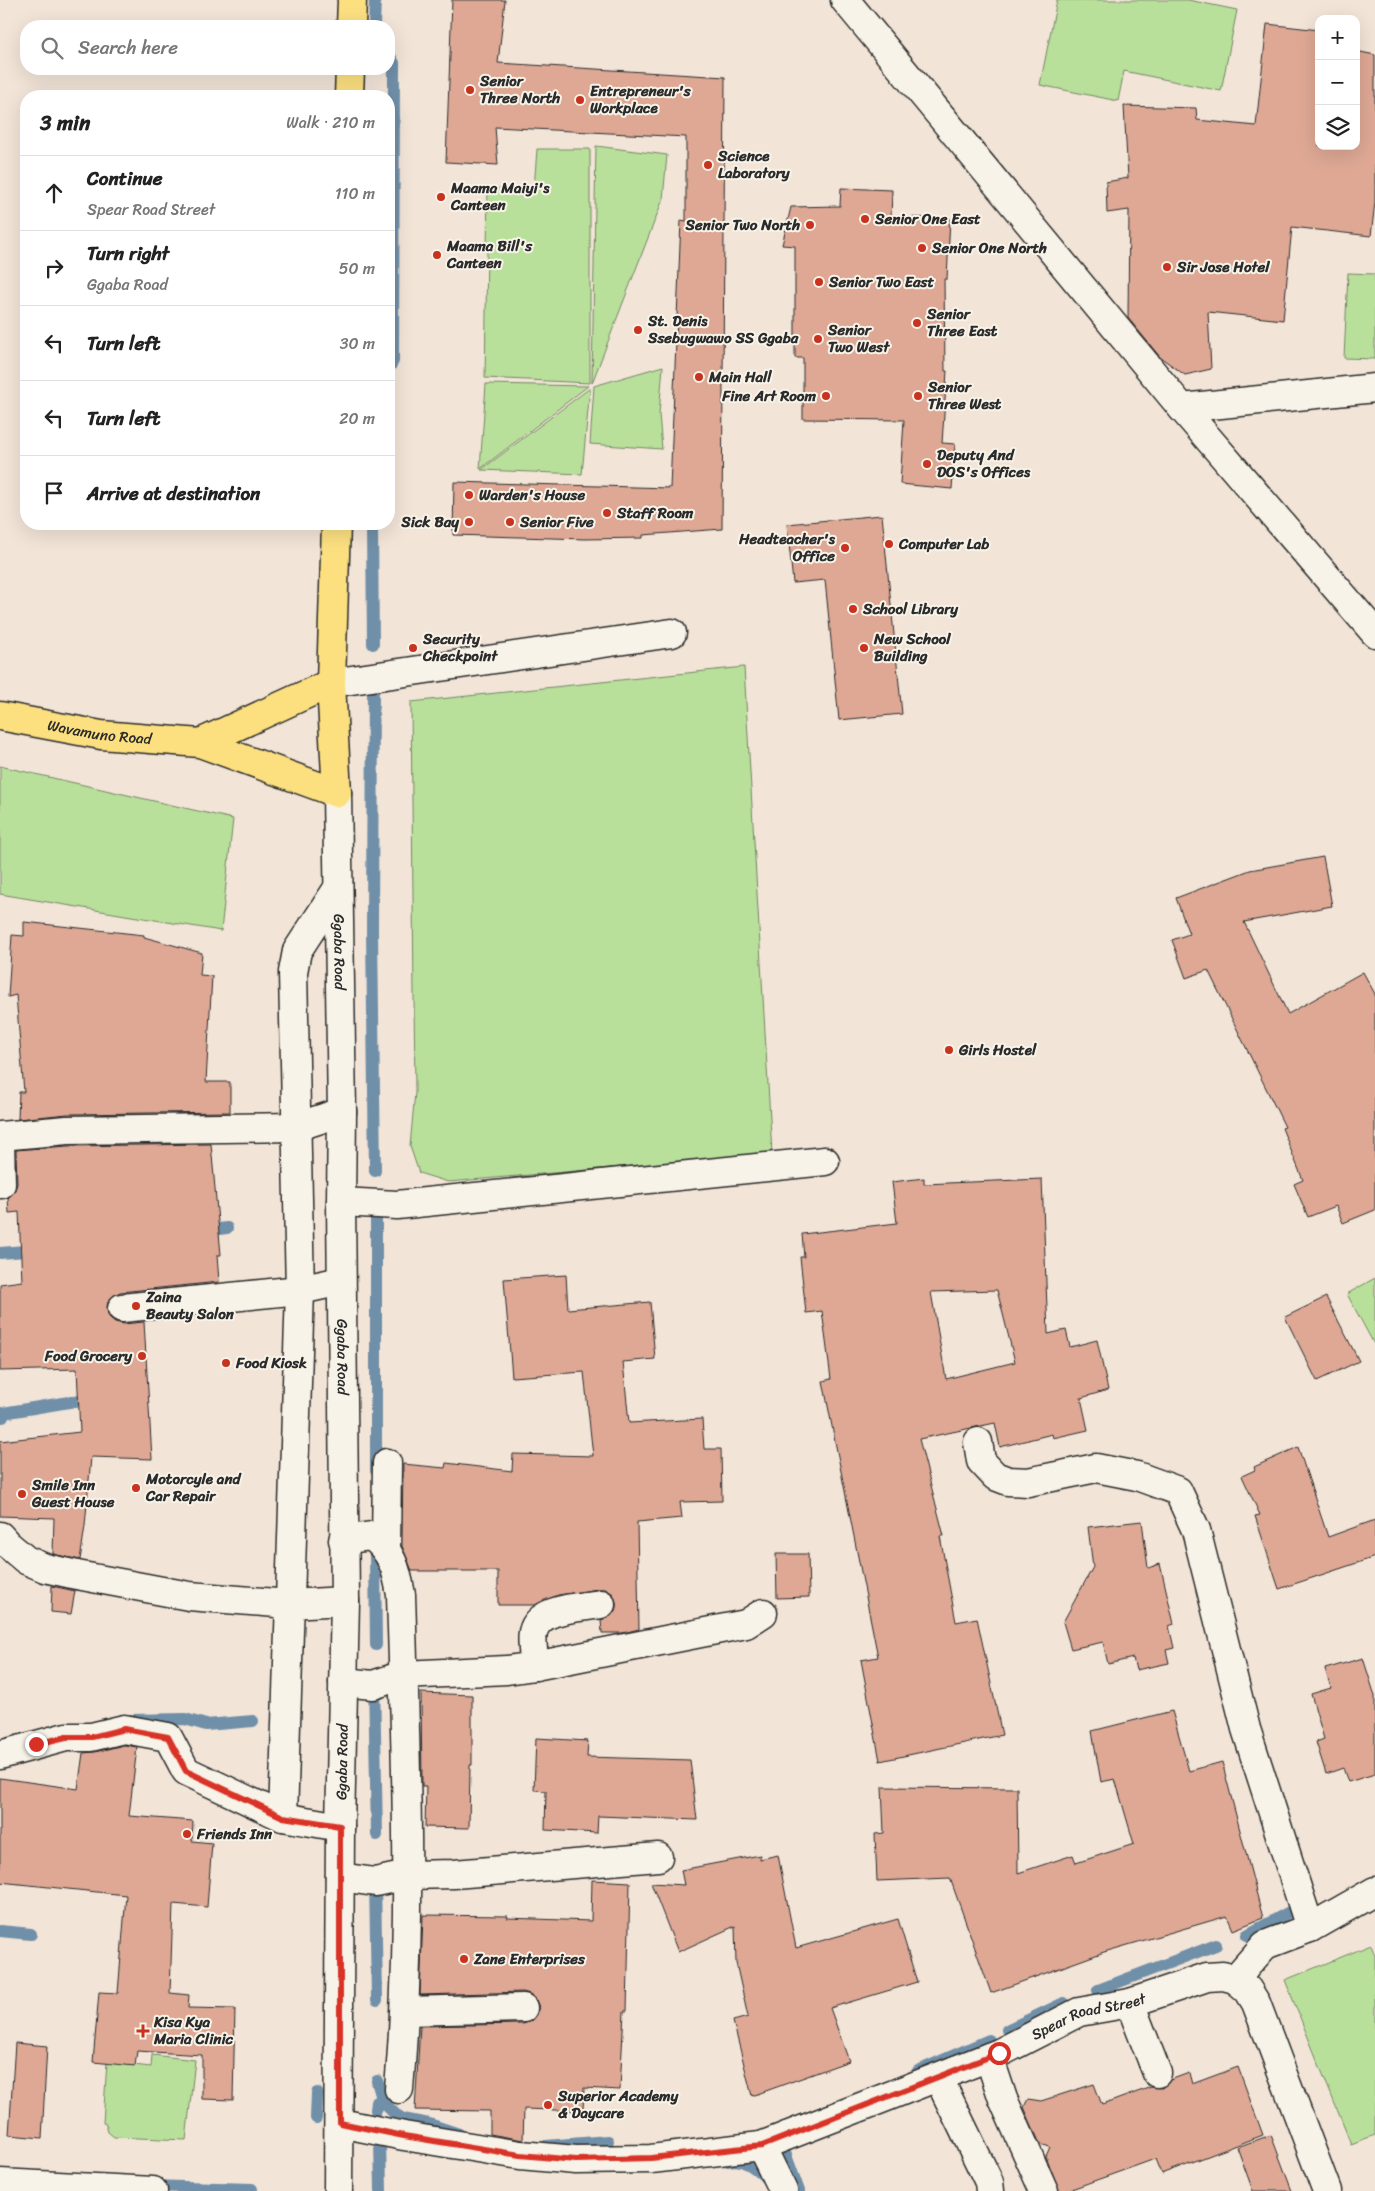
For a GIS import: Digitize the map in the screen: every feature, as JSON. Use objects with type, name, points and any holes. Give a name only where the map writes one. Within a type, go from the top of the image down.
[{"type":"main road","points":[[351,20],[352,0]]},
{"type":"main road","points":[[349,90],[350,75]]},
{"type":"main road","name":"Ggaba Road","points":[[336,530],[331,683],[338,793]]},
{"type":"main road","name":"Wavamuno Road","points":[[200,743],[331,683]]},
{"type":"main road","name":"Wavamuno Road","points":[[0,716],[102,735],[200,743],[338,793]]},
{"type":"street","points":[[845,0],[1182,408],[1375,633]]},
{"type":"street","points":[[1182,408],[1375,388]]},
{"type":"street","points":[[331,683],[672,633]]},
{"type":"street","name":"Ggaba Road","points":[[338,793],[342,1112],[341,1282],[344,1602],[340,1826],[340,2123],[338,2191]]},
{"type":"street","points":[[283,1817],[300,1290],[293,972],[297,951],[338,888]]},
{"type":"street","points":[[0,1139],[67,1130],[296,1126],[342,1112]]},
{"type":"street","points":[[0,1131],[1,1184]]},
{"type":"street","points":[[341,1202],[397,1205],[825,1161]]},
{"type":"street","points":[[122,1308],[300,1290],[341,1282]]},
{"type":"street","points":[[978,1442],[981,1461],[995,1476],[1008,1481],[1028,1482],[1096,1468],[1137,1476],[1178,1491],[1196,1530],[1246,1729],[1310,1928]]},
{"type":"street","points":[[386,1549],[387,1463]]},
{"type":"street","points":[[0,1536],[26,1560],[44,1568],[188,1596],[289,1604],[344,1602]]},
{"type":"street","points":[[343,1540],[372,1536],[386,1549],[398,1576],[401,1595],[408,1875],[405,2011],[400,2089]]},
{"type":"street","points":[[535,1666],[532,1633],[536,1623],[557,1611],[601,1604]]},
{"type":"street","points":[[343,1682],[373,1685],[403,1675],[507,1670],[535,1666],[746,1624],[764,1613]]},
{"type":"street","points":[[0,1755],[66,1737],[92,1737],[124,1729],[168,1737],[186,1771],[283,1817],[340,1826]]},
{"type":"street","points":[[340,1877],[375,1882],[408,1875],[454,1874],[658,1858]]},
{"type":"street","points":[[1327,2191],[1256,2003],[1248,1990],[1235,1978],[1264,1945],[1310,1928],[1375,1891]]},
{"type":"street","name":"Spear Road Street","points":[[340,2123],[404,2136],[520,2155],[576,2160],[651,2158],[762,2146],[989,2057],[1079,2012],[1130,2003],[1207,1977],[1223,1976],[1235,1978]]},
{"type":"street","points":[[1130,2003],[1156,2074]]},
{"type":"street","points":[[405,2011],[523,2008]]},
{"type":"street","points":[[989,2057],[1003,2099],[1044,2191]]},
{"type":"street","points":[[938,2078],[989,2182],[990,2191]]},
{"type":"street","points":[[762,2146],[783,2191]]},
{"type":"street","points":[[0,2183],[153,2191]]},
{"type":"green space","points":[[1057,0],[1188,0],[1237,10],[1221,91],[1124,71],[1118,101],[1040,85]]},
{"type":"green space","points":[[596,146],[667,155],[663,199],[592,383]]},
{"type":"green space","points":[[537,149],[590,149],[590,383],[485,378],[488,188],[534,189]]},
{"type":"green space","points":[[1348,273],[1375,274],[1375,359],[1344,358]]},
{"type":"green space","points":[[663,366],[659,414],[662,449],[590,444],[594,386]]},
{"type":"green space","points":[[486,384],[588,386],[480,469]]},
{"type":"green space","points":[[590,388],[582,474],[481,470]]},
{"type":"green space","points":[[744,667],[772,1154],[448,1182],[419,1173],[410,1146],[415,1092],[411,702]]},
{"type":"green space","points":[[0,766],[233,819],[221,931],[0,894]]},
{"type":"green space","points":[[1375,1278],[1375,1346],[1347,1294]]},
{"type":"green space","points":[[1371,1945],[1375,1956],[1375,2135],[1351,2144],[1285,1980]]},
{"type":"green space","points":[[152,2055],[195,2060],[186,2140],[114,2137],[108,2132],[106,2124],[103,2123],[107,2062],[151,2067]]},
{"type":"building","points":[[452,0],[505,0],[498,63],[725,77],[722,529],[643,535],[643,538],[585,539],[453,535],[454,482],[670,488],[681,220],[686,221],[686,137],[495,127],[498,165],[446,162]]},
{"type":"building","points":[[1267,24],[1315,30],[1315,150],[1360,150],[1360,52],[1375,55],[1375,202],[1371,236],[1292,227],[1283,320],[1208,312],[1211,369],[1185,375],[1160,357],[1128,318],[1129,210],[1107,213],[1106,182],[1128,178],[1124,106],[1196,108],[1197,120],[1256,126]]},
{"type":"building","points":[[841,188],[892,190],[891,217],[950,218],[947,279],[944,279],[945,371],[947,371],[942,443],[955,444],[952,489],[900,484],[904,420],[803,419],[803,358],[795,358],[795,246],[782,245],[791,207],[840,206]]},
{"type":"building","name":"New School Building","points":[[882,515],[902,714],[839,720],[825,580],[793,583],[787,524]]},
{"type":"building","points":[[1323,857],[1332,906],[1244,922],[1288,1014],[1363,972],[1375,994],[1375,1210],[1343,1223],[1336,1206],[1308,1217],[1294,1184],[1303,1180],[1282,1128],[1285,1127],[1208,970],[1186,978],[1172,940],[1189,934],[1176,898],[1250,870]]},
{"type":"building","points":[[24,922],[144,935],[144,937],[202,953],[200,975],[212,976],[206,1082],[230,1082],[230,1112],[67,1114],[18,1119],[19,1092],[24,1092],[16,995],[8,997],[12,935],[24,936]]},
{"type":"building","points":[[211,1144],[221,1255],[217,1255],[219,1282],[120,1292],[108,1302],[107,1310],[109,1317],[115,1322],[124,1324],[144,1322],[152,1459],[91,1457],[80,1560],[53,1554],[54,1518],[0,1516],[0,1441],[80,1432],[77,1369],[0,1371],[0,1284],[22,1281],[19,1212],[9,1213],[8,1198],[14,1192],[17,1184],[16,1150],[68,1146]]},
{"type":"building","points":[[924,1178],[924,1184],[1042,1179],[1048,1334],[1066,1330],[1070,1347],[1097,1340],[1108,1390],[1081,1398],[1088,1430],[1053,1438],[1052,1434],[1000,1447],[995,1423],[919,1439],[944,1536],[940,1536],[956,1622],[977,1618],[1002,1735],[880,1761],[861,1660],[878,1657],[823,1381],[831,1379],[822,1311],[806,1313],[800,1257],[804,1257],[802,1234],[897,1223],[892,1182]],"holes":[[[997,1290],[1015,1362],[946,1379],[931,1292]]]},
{"type":"building","points":[[566,1275],[568,1309],[650,1302],[655,1359],[623,1362],[629,1423],[702,1419],[704,1449],[721,1449],[722,1501],[680,1502],[682,1518],[637,1522],[639,1629],[623,1633],[602,1633],[601,1620],[611,1616],[616,1609],[613,1594],[606,1589],[558,1595],[535,1605],[498,1605],[498,1571],[412,1571],[402,1546],[403,1464],[445,1468],[446,1463],[512,1471],[513,1454],[593,1456],[584,1372],[512,1377],[504,1279]]},
{"type":"building","points":[[1326,1297],[1359,1361],[1317,1381],[1285,1317]]},
{"type":"building","points":[[1298,1447],[1328,1537],[1375,1520],[1375,1557],[1279,1589],[1255,1516],[1260,1515],[1242,1476],[1255,1470],[1254,1467]]},
{"type":"building","points":[[1142,1521],[1148,1568],[1160,1564],[1174,1624],[1169,1626],[1174,1648],[1166,1650],[1169,1663],[1136,1670],[1133,1658],[1108,1664],[1103,1642],[1071,1649],[1063,1622],[1093,1567],[1088,1527]]},
{"type":"building","points":[[776,1554],[808,1554],[809,1597],[777,1598]]},
{"type":"building","points":[[52,1586],[75,1591],[71,1614],[51,1612]]},
{"type":"building","points":[[1363,1658],[1375,1696],[1375,1774],[1348,1782],[1343,1768],[1326,1774],[1316,1742],[1324,1739],[1311,1694],[1331,1688],[1325,1669]]},
{"type":"building","points":[[421,1693],[472,1695],[472,1765],[470,1765],[469,1828],[425,1827],[426,1786],[422,1786]]},
{"type":"building","points":[[1172,1711],[1189,1771],[1222,1762],[1263,1918],[1233,1930],[1227,1916],[1104,1952],[991,1993],[950,1878],[877,1881],[875,1834],[884,1833],[882,1787],[1017,1788],[1018,1873],[1073,1855],[1076,1863],[1134,1844],[1115,1779],[1101,1782],[1092,1731]]},
{"type":"building","points":[[536,1738],[588,1741],[587,1757],[690,1760],[697,1820],[598,1816],[597,1833],[545,1830],[546,1791],[534,1790]]},
{"type":"building","points":[[124,1745],[137,1747],[129,1816],[193,1821],[192,1841],[212,1843],[207,1907],[173,1904],[170,1993],[189,1995],[188,2008],[235,2009],[233,2100],[202,2099],[202,2055],[137,2051],[135,2066],[93,2062],[99,1992],[118,1993],[126,1895],[0,1882],[0,1778],[78,1789],[83,1753]]},
{"type":"building","points":[[760,1855],[760,1859],[778,1855],[796,1948],[898,1919],[917,1982],[830,2008],[849,2061],[752,2096],[733,2021],[748,2017],[736,1963],[735,1926],[678,1952],[651,1883],[684,1885],[681,1870]]},
{"type":"building","points":[[592,1880],[630,1882],[627,2011],[624,2011],[620,2090],[584,2088],[583,2111],[524,2109],[523,2140],[490,2134],[490,2111],[415,2110],[420,2026],[523,2024],[532,2021],[537,2015],[539,2008],[536,1999],[530,1994],[523,1992],[420,1995],[423,1915],[508,1916],[507,1918],[591,1921]]},
{"type":"building","points":[[15,2043],[47,2046],[42,2138],[9,2135]]},
{"type":"building","points":[[1238,2067],[1263,2135],[1161,2174],[1155,2159],[1066,2191],[1059,2191],[1046,2156],[1050,2147],[1040,2144],[1024,2107],[1028,2099],[1041,2101],[1094,2084],[1102,2105],[1151,2087],[1162,2088],[1170,2080],[1189,2073],[1192,2084]]},
{"type":"building","points":[[1271,2135],[1292,2191],[1253,2191],[1237,2147]]},
{"type":"waterway","points":[[374,20],[375,0]]},
{"type":"waterway","points":[[394,75],[394,90]]},
{"type":"waterway","points":[[372,530],[373,644]]},
{"type":"waterway","points":[[373,683],[372,932],[375,1171]]},
{"type":"waterway","points":[[376,1211],[376,1471]]},
{"type":"waterway","points":[[202,1231],[227,1228]]},
{"type":"waterway","points":[[0,1253],[38,1250]]},
{"type":"waterway","points":[[0,1417],[3,1417],[3,1413],[93,1398]]},
{"type":"waterway","points":[[375,1551],[376,1645]]},
{"type":"waterway","points":[[374,1681],[377,1835]]},
{"type":"waterway","points":[[131,1720],[185,1719],[206,1725],[253,1721]]},
{"type":"waterway","points":[[375,1879],[377,2000]]},
{"type":"waterway","points":[[1247,1935],[1293,1910]]},
{"type":"waterway","points":[[0,1931],[31,1934]]},
{"type":"waterway","points":[[1098,1990],[1216,1945]]},
{"type":"waterway","points":[[1007,2030],[1064,2003]]},
{"type":"waterway","points":[[918,2071],[989,2040]]},
{"type":"waterway","points":[[376,2110],[377,2102],[383,2102],[377,2081]]},
{"type":"waterway","points":[[316,2118],[317,2093]]},
{"type":"waterway","points":[[383,2102],[403,2119],[429,2124],[459,2134]]},
{"type":"waterway","points":[[380,2140],[381,2191]]},
{"type":"waterway","points":[[546,2146],[608,2141]]},
{"type":"waterway","points":[[784,2150],[799,2191]]},
{"type":"waterway","points":[[728,2161],[740,2161],[752,2166],[770,2183]]},
{"type":"waterway","points":[[149,2186],[252,2189]]},
{"type":"place","name":"Senior Three North","points":[[470,90]]},
{"type":"place","name":"Entrepreneur's Workplace","points":[[580,100]]},
{"type":"place","name":"Science Laboratory","points":[[708,165]]},
{"type":"place","name":"Maama Maiyi's Canteen","points":[[441,197]]},
{"type":"place","name":"Senior One East","points":[[865,219]]},
{"type":"place","name":"Senior Two North","points":[[810,225]]},
{"type":"place","name":"Senior One North","points":[[922,248]]},
{"type":"place","name":"Maama Bill's Canteen","points":[[437,255]]},
{"type":"place","name":"Sir Jose Hotel","points":[[1167,267]]},
{"type":"place","name":"Senior Two East","points":[[819,282]]},
{"type":"place","name":"Senior Three East","points":[[917,323]]},
{"type":"place","name":"St. Denis Ssebugwawo SS Ggaba","points":[[638,330]]},
{"type":"place","name":"Senior Two West","points":[[818,339]]},
{"type":"place","name":"Main Hall","points":[[699,377]]},
{"type":"place","name":"Fine Art Room","points":[[826,396]]},
{"type":"place","name":"Senior Three West","points":[[918,396]]},
{"type":"place","name":"Deputy And DOS's Offices","points":[[927,464]]},
{"type":"place","name":"Warden's House","points":[[469,495]]},
{"type":"place","name":"Staff Room","points":[[607,513]]},
{"type":"place","name":"Sick Bay","points":[[469,522]]},
{"type":"place","name":"Senior Five","points":[[510,522]]},
{"type":"place","name":"Computer Lab","points":[[889,544]]},
{"type":"place","name":"Headteacher's Office","points":[[845,548]]},
{"type":"place","name":"School Library","points":[[853,609]]},
{"type":"place","name":"Security Checkpoint","points":[[413,648]]},
{"type":"place","name":"New School Building","points":[[864,648]]},
{"type":"place","name":"Girls Hostel","points":[[949,1050]]},
{"type":"place","name":"Zaina Beauty Salon","points":[[136,1306]]},
{"type":"place","name":"Food Grocery","points":[[142,1356]]},
{"type":"place","name":"Food Kiosk","points":[[226,1363]]},
{"type":"place","name":"Motorcyle and Car Repair","points":[[136,1488]]},
{"type":"place","name":"Smile Inn Guest House","points":[[22,1494]]},
{"type":"place","name":"Friends Inn","points":[[187,1834]]},
{"type":"place","name":"Zane Enterprises","points":[[464,1959]]},
{"type":"place","name":"Kisa Kya Maria Clinic","points":[[143,2031]]},
{"type":"place","name":"Superior Academy & Daycare","points":[[548,2105]]},
{"type":"route","points":[[36,1744],[66,1737],[92,1737],[124,1729],[168,1737],[186,1771],[283,1817],[340,1826],[340,2123],[375,2131],[520,2155],[576,2160],[651,2158],[762,2146],[999,2053]]}]
